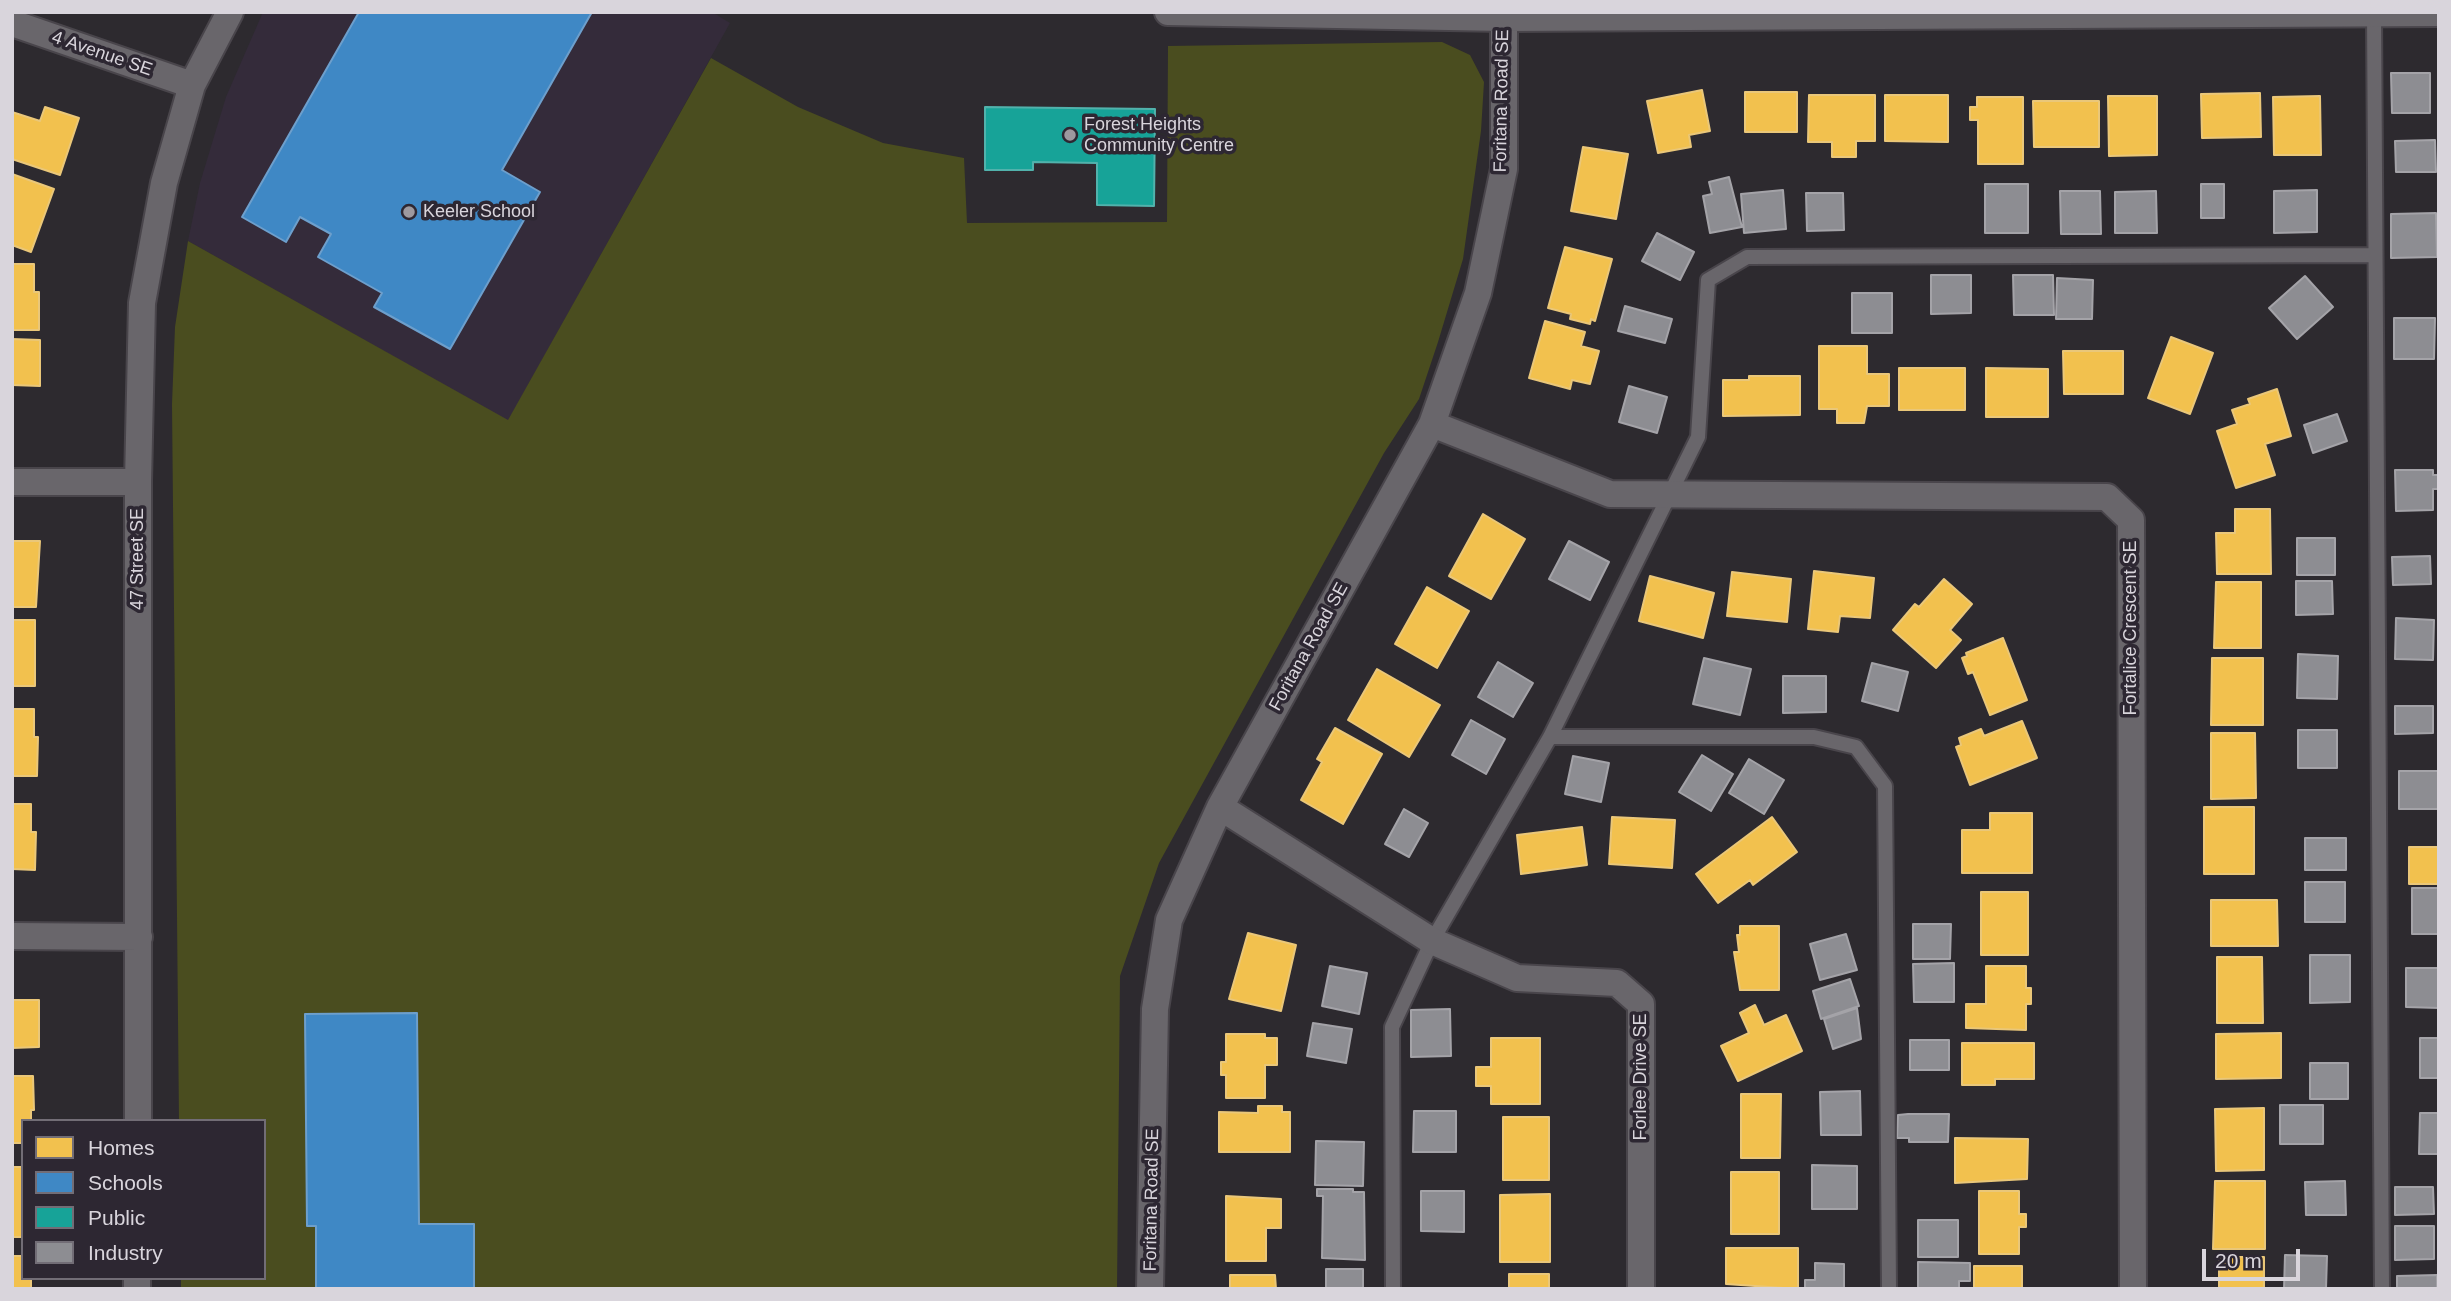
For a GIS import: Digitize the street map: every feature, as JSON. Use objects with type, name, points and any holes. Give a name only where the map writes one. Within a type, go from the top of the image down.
[{"type":"street","name":"47 Street SE","points":[[138,1119],[138,482],[142,303],[164,183],[191,85],[230,12]]},
{"type":"street","points":[[1168,12],[1504,15],[2439,13]]},
{"type":"street","name":"Foritana Road SE","points":[[1150,1289],[1154,1009],[1169,920],[1220,807],[1432,424],[1478,293],[1504,169],[1504,15]]},
{"type":"street","name":"4 Avenue SE","points":[[12,23],[191,85]]},
{"type":"street","name":"Fortalice Crescent SE","points":[[1432,424],[1610,494],[2107,496],[2131,520],[2133,1289]]},
{"type":"street","points":[[12,482],[138,482]]},
{"type":"street","name":"Forlee Drive SE","points":[[1220,807],[1432,942],[1517,978],[1617,983],[1641,1004],[1640,1289]]},
{"type":"street","points":[[12,936],[139,937]]},
{"type":"lane","points":[[2374,13],[2373,255],[2382,1289]]},
{"type":"lane","points":[[1393,1289],[1392,1027],[1432,942],[1550,737],[1667,495],[1698,437],[1708,279],[1747,257],[2373,255]]},
{"type":"lane","points":[[1550,737],[1814,737],[1856,747],[1885,786],[1889,1289]]},
{"type":"shaded area","name":"Keeler School","points":[[263,12],[712,12],[730,23],[508,421],[188,241],[200,183],[226,97]]},
{"type":"green space","points":[[1442,42],[1470,55],[1484,82],[1481,131],[1463,259],[1419,399],[1384,453],[1159,863],[1120,976],[1117,1289],[181,1289],[181,1280],[266,1280],[266,1119],[179,1119],[172,404],[175,327],[188,241],[508,420],[711,58],[798,107],[883,143],[964,158],[967,223],[1167,222],[1168,46]]},
{"type":"building: Homes","points":[[1702,90],[1710,131],[1689,135],[1691,147],[1658,153],[1647,101]]},
{"type":"building: Homes","points":[[1745,92],[1797,92],[1797,132],[1745,132]]},
{"type":"building: Homes","points":[[2260,93],[2261,137],[2202,138],[2201,94]]},
{"type":"building: Homes","points":[[1809,95],[1875,95],[1875,141],[1856,141],[1856,157],[1832,157],[1832,142],[1808,142]]},
{"type":"building: Homes","points":[[1885,95],[1948,95],[1948,142],[1885,141]]},
{"type":"building: Homes","points":[[2108,96],[2157,96],[2157,155],[2109,156]]},
{"type":"building: Homes","points":[[2320,96],[2321,155],[2274,155],[2273,97]]},
{"type":"building: Homes","points":[[1977,97],[2023,97],[2023,164],[1978,164],[1978,120],[1970,120],[1970,107],[1977,107]]},
{"type":"building: Homes","points":[[2033,101],[2099,101],[2099,147],[2034,147]]},
{"type":"building: Homes","points":[[45,107],[79,118],[60,175],[12,159],[12,112],[40,121]]},
{"type":"building: Homes","points":[[1583,147],[1628,154],[1616,219],[1571,211]]},
{"type":"building: Homes","points":[[12,174],[54,189],[31,252],[12,245]]},
{"type":"building: Homes","points":[[1565,247],[1612,259],[1595,321],[1591,319],[1590,324],[1570,319],[1571,314],[1548,308]]},
{"type":"building: Homes","points":[[12,264],[34,264],[34,292],[39,292],[39,330],[12,330]]},
{"type":"building: Homes","points":[[1545,321],[1585,332],[1581,346],[1599,351],[1590,384],[1572,380],[1570,389],[1529,378]]},
{"type":"building: Homes","points":[[2171,337],[2213,353],[2190,414],[2148,398]]},
{"type":"building: Homes","points":[[12,339],[40,340],[40,386],[12,385]]},
{"type":"building: Homes","points":[[1819,346],[1867,346],[1867,374],[1889,374],[1889,406],[1867,406],[1864,423],[1837,423],[1837,409],[1819,409]]},
{"type":"building: Homes","points":[[2063,351],[2123,351],[2123,394],[2064,394]]},
{"type":"building: Homes","points":[[1899,368],[1965,368],[1965,410],[1899,410]]},
{"type":"building: Homes","points":[[1986,368],[2048,369],[2048,417],[1986,417]]},
{"type":"building: Homes","points":[[1749,376],[1800,376],[1800,415],[1723,416],[1723,380],[1749,380]]},
{"type":"building: Homes","points":[[2277,389],[2291,436],[2265,444],[2275,475],[2236,488],[2217,431],[2237,424],[2232,410],[2250,404],[2248,399]]},
{"type":"building: Homes","points":[[2235,509],[2270,509],[2271,574],[2217,574],[2216,533],[2235,533]]},
{"type":"building: Homes","points":[[1483,514],[1525,539],[1491,599],[1449,576]]},
{"type":"building: Homes","points":[[12,541],[40,541],[36,607],[12,607]]},
{"type":"building: Homes","points":[[1814,571],[1874,578],[1870,618],[1840,616],[1838,632],[1808,629]]},
{"type":"building: Homes","points":[[1732,572],[1791,579],[1787,622],[1727,616]]},
{"type":"building: Homes","points":[[1650,576],[1714,593],[1703,638],[1639,621]]},
{"type":"building: Homes","points":[[1944,579],[1972,604],[1950,630],[1961,640],[1936,668],[1893,630],[1915,604],[1919,607]]},
{"type":"building: Homes","points":[[2216,582],[2261,582],[2261,648],[2214,648]]},
{"type":"building: Homes","points":[[1427,587],[1469,611],[1437,668],[1395,644]]},
{"type":"building: Homes","points":[[12,620],[35,620],[35,686],[12,686]]},
{"type":"building: Homes","points":[[2003,638],[2027,700],[1990,715],[1973,672],[1968,674],[1962,658],[1967,656],[1966,653]]},
{"type":"building: Homes","points":[[2212,658],[2263,658],[2263,725],[2211,725]]},
{"type":"building: Homes","points":[[1377,669],[1440,705],[1409,757],[1348,720]]},
{"type":"building: Homes","points":[[12,709],[34,709],[34,737],[38,737],[37,776],[12,776]]},
{"type":"building: Homes","points":[[2022,721],[2037,758],[1970,785],[1956,747],[1961,745],[1959,738],[1981,729],[1984,736]]},
{"type":"building: Homes","points":[[1335,728],[1382,754],[1343,824],[1301,800],[1322,762],[1317,759]]},
{"type":"building: Homes","points":[[2211,733],[2255,733],[2256,798],[2211,799]]},
{"type":"building: Homes","points":[[12,804],[31,804],[31,832],[36,832],[35,870],[12,869]]},
{"type":"building: Homes","points":[[2204,807],[2254,807],[2254,874],[2204,874]]},
{"type":"building: Homes","points":[[1990,813],[2032,813],[2032,873],[1962,873],[1962,830],[1990,830]]},
{"type":"building: Homes","points":[[1612,817],[1675,820],[1672,868],[1609,864]]},
{"type":"building: Homes","points":[[1772,817],[1797,852],[1753,885],[1750,880],[1718,903],[1696,874]]},
{"type":"building: Homes","points":[[1582,827],[1587,865],[1521,874],[1517,835]]},
{"type":"building: Homes","points":[[2409,847],[2439,847],[2439,884],[2409,884]]},
{"type":"building: Homes","points":[[1981,892],[2028,892],[2028,955],[1981,955]]},
{"type":"building: Homes","points":[[2211,900],[2277,900],[2278,946],[2211,946]]},
{"type":"building: Homes","points":[[1740,926],[1779,926],[1779,990],[1740,990],[1734,952],[1739,952],[1737,935],[1740,935]]},
{"type":"building: Homes","points":[[1248,933],[1296,945],[1281,1011],[1229,999]]},
{"type":"building: Homes","points":[[2217,957],[2262,957],[2263,1023],[2217,1023]]},
{"type":"building: Homes","points":[[1986,966],[2026,966],[2026,988],[2031,988],[2031,1004],[2026,1004],[2026,1030],[1966,1028],[1966,1004],[1986,1004]]},
{"type":"building: Homes","points":[[12,1000],[39,1000],[39,1047],[12,1048]]},
{"type":"building: Homes","points":[[1755,1005],[1764,1025],[1786,1015],[1802,1051],[1738,1081],[1721,1046],[1749,1033],[1740,1013]]},
{"type":"building: Homes","points":[[2281,1033],[2281,1078],[2216,1079],[2216,1034]]},
{"type":"building: Homes","points":[[1226,1034],[1265,1034],[1265,1038],[1277,1038],[1277,1065],[1265,1065],[1265,1098],[1226,1098],[1226,1075],[1221,1075],[1221,1062],[1226,1062]]},
{"type":"building: Homes","points":[[1491,1038],[1540,1038],[1540,1104],[1491,1104],[1491,1086],[1476,1086],[1476,1067],[1491,1067]]},
{"type":"building: Homes","points":[[1962,1043],[2034,1043],[2034,1079],[1995,1079],[1995,1085],[1962,1085]]},
{"type":"building: Homes","points":[[12,1076],[33,1076],[34,1110],[31,1110],[31,1119],[21,1119],[21,1143],[12,1143]]},
{"type":"building: Homes","points":[[1741,1094],[1781,1094],[1780,1158],[1741,1158]]},
{"type":"building: Homes","points":[[1258,1106],[1282,1106],[1282,1112],[1290,1112],[1290,1152],[1219,1152],[1219,1112],[1258,1113]]},
{"type":"building: Homes","points":[[2264,1108],[2264,1170],[2216,1171],[2215,1109]]},
{"type":"building: Homes","points":[[1503,1117],[1549,1117],[1549,1180],[1503,1180]]},
{"type":"building: Homes","points":[[1955,1138],[2028,1139],[2027,1179],[1955,1183]]},
{"type":"building: Homes","points":[[12,1167],[21,1167],[21,1237],[12,1237]]},
{"type":"building: Homes","points":[[1731,1172],[1779,1172],[1779,1234],[1731,1234]]},
{"type":"building: Homes","points":[[2215,1181],[2265,1181],[2265,1249],[2213,1249]]},
{"type":"building: Homes","points":[[1979,1191],[2019,1191],[2019,1214],[2026,1214],[2026,1227],[2019,1227],[2019,1254],[1979,1254]]},
{"type":"building: Homes","points":[[1550,1194],[1550,1262],[1500,1262],[1500,1195]]},
{"type":"building: Homes","points":[[1226,1196],[1281,1199],[1281,1228],[1266,1228],[1266,1261],[1226,1261]]},
{"type":"building: Homes","points":[[1726,1248],[1798,1248],[1798,1289],[1726,1284]]},
{"type":"building: Homes","points":[[12,1256],[21,1256],[21,1280],[31,1280],[31,1289],[12,1289]]},
{"type":"building: Homes","points":[[2219,1257],[2264,1257],[2264,1289],[2219,1289]]},
{"type":"building: Homes","points":[[1974,1266],[2022,1266],[2022,1289],[1974,1289]]},
{"type":"building: Homes","points":[[1509,1274],[1549,1274],[1549,1289],[1509,1289]]},
{"type":"building: Homes","points":[[1230,1275],[1275,1275],[1276,1289],[1230,1289]]},
{"type":"building: Schools","points":[[359,12],[592,12],[502,170],[540,192],[450,349],[374,307],[382,293],[318,257],[331,234],[300,217],[286,242],[242,217]]},
{"type":"building: Schools","points":[[417,1013],[419,1224],[474,1224],[474,1289],[316,1289],[316,1226],[307,1226],[305,1014]]},
{"type":"building: Public","name":"Forest Heights Community Centre","points":[[985,107],[1155,109],[1154,206],[1097,205],[1097,163],[1033,162],[1033,170],[985,170]]},
{"type":"building: Industry","points":[[2391,73],[2430,73],[2430,113],[2392,113]]},
{"type":"building: Industry","points":[[2435,140],[2436,172],[2396,172],[2395,141]]},
{"type":"building: Industry","points":[[1729,177],[1742,227],[1710,233],[1703,196],[1712,194],[1709,182]]},
{"type":"building: Industry","points":[[1985,184],[2028,184],[2028,233],[1985,233]]},
{"type":"building: Industry","points":[[2201,184],[2224,184],[2224,218],[2201,218]]},
{"type":"building: Industry","points":[[1783,190],[1786,229],[1744,233],[1741,194]]},
{"type":"building: Industry","points":[[2317,190],[2317,232],[2274,233],[2274,191]]},
{"type":"building: Industry","points":[[2060,191],[2100,191],[2101,234],[2061,234]]},
{"type":"building: Industry","points":[[2156,191],[2157,233],[2115,233],[2115,192]]},
{"type":"building: Industry","points":[[1806,193],[1843,193],[1844,230],[1807,231]]},
{"type":"building: Industry","points":[[2436,213],[2437,257],[2391,258],[2391,214]]},
{"type":"building: Industry","points":[[1657,233],[1694,252],[1680,280],[1642,261]]},
{"type":"building: Industry","points":[[1931,275],[1971,275],[1971,313],[1931,314]]},
{"type":"building: Industry","points":[[2013,275],[2053,275],[2054,315],[2014,315]]},
{"type":"building: Industry","points":[[2305,276],[2333,307],[2297,339],[2269,308]]},
{"type":"building: Industry","points":[[2057,278],[2093,280],[2092,319],[2056,319]]},
{"type":"building: Industry","points":[[1852,293],[1892,293],[1892,333],[1852,333]]},
{"type":"building: Industry","points":[[1625,306],[1672,319],[1665,343],[1618,331]]},
{"type":"building: Industry","points":[[2394,318],[2435,318],[2434,359],[2394,359]]},
{"type":"building: Industry","points":[[1629,386],[1667,397],[1657,433],[1619,422]]},
{"type":"building: Industry","points":[[2337,414],[2347,441],[2313,453],[2304,425]]},
{"type":"building: Industry","points":[[2395,470],[2433,470],[2433,475],[2439,475],[2439,489],[2433,489],[2433,510],[2396,511]]},
{"type":"building: Industry","points":[[2297,538],[2335,538],[2335,575],[2297,575]]},
{"type":"building: Industry","points":[[1569,541],[1609,562],[1590,600],[1549,579]]},
{"type":"building: Industry","points":[[2430,556],[2431,584],[2393,585],[2392,557]]},
{"type":"building: Industry","points":[[2296,581],[2332,581],[2333,614],[2296,615]]},
{"type":"building: Industry","points":[[2396,618],[2434,620],[2433,660],[2395,659]]},
{"type":"building: Industry","points":[[2298,654],[2338,656],[2337,699],[2297,698]]},
{"type":"building: Industry","points":[[1704,658],[1751,669],[1740,715],[1693,704]]},
{"type":"building: Industry","points":[[1498,662],[1533,683],[1513,717],[1478,697]]},
{"type":"building: Industry","points":[[1872,663],[1908,672],[1898,711],[1862,701]]},
{"type":"building: Industry","points":[[1783,676],[1826,676],[1826,712],[1783,713]]},
{"type":"building: Industry","points":[[2395,706],[2433,706],[2433,733],[2395,734]]},
{"type":"building: Industry","points":[[1471,720],[1505,739],[1486,774],[1452,755]]},
{"type":"building: Industry","points":[[2298,730],[2337,730],[2337,768],[2298,768]]},
{"type":"building: Industry","points":[[1702,755],[1733,774],[1711,811],[1679,792]]},
{"type":"building: Industry","points":[[1573,756],[1609,763],[1601,802],[1565,794]]},
{"type":"building: Industry","points":[[1749,759],[1784,780],[1764,814],[1729,793]]},
{"type":"building: Industry","points":[[2399,771],[2439,771],[2439,809],[2399,809]]},
{"type":"building: Industry","points":[[1404,809],[1428,823],[1409,857],[1385,844]]},
{"type":"building: Industry","points":[[2305,838],[2346,838],[2346,870],[2305,870]]},
{"type":"building: Industry","points":[[2305,882],[2345,882],[2345,922],[2305,922]]},
{"type":"building: Industry","points":[[2412,888],[2439,888],[2439,934],[2412,934]]},
{"type":"building: Industry","points":[[1913,924],[1951,924],[1950,959],[1913,959]]},
{"type":"building: Industry","points":[[1846,934],[1857,970],[1820,980],[1810,944]]},
{"type":"building: Industry","points":[[2310,955],[2350,955],[2350,1002],[2310,1003]]},
{"type":"building: Industry","points":[[1954,963],[1954,1002],[1914,1002],[1913,964]]},
{"type":"building: Industry","points":[[1330,966],[1367,973],[1359,1014],[1322,1006]]},
{"type":"building: Industry","points":[[2406,968],[2439,968],[2439,1008],[2406,1007]]},
{"type":"building: Industry","points":[[1850,979],[1859,1006],[1821,1019],[1813,991]]},
{"type":"building: Industry","points":[[1857,1008],[1861,1039],[1833,1049],[1824,1019]]},
{"type":"building: Industry","points":[[1450,1009],[1451,1056],[1411,1057],[1411,1010]]},
{"type":"building: Industry","points":[[1313,1023],[1352,1029],[1346,1063],[1307,1056]]},
{"type":"building: Industry","points":[[2420,1038],[2439,1038],[2439,1078],[2420,1078]]},
{"type":"building: Industry","points":[[1910,1040],[1949,1040],[1949,1070],[1910,1070]]},
{"type":"building: Industry","points":[[2310,1063],[2348,1063],[2348,1099],[2310,1099]]},
{"type":"building: Industry","points":[[1860,1091],[1861,1135],[1821,1135],[1820,1092]]},
{"type":"building: Industry","points":[[2280,1105],[2323,1105],[2323,1144],[2280,1144]]},
{"type":"building: Industry","points":[[1414,1111],[1456,1111],[1456,1152],[1413,1152]]},
{"type":"building: Industry","points":[[2420,1113],[2439,1113],[2439,1154],[2419,1154]]},
{"type":"building: Industry","points":[[1949,1114],[1948,1142],[1909,1142],[1909,1138],[1897,1138],[1898,1115]]},
{"type":"building: Industry","points":[[1316,1141],[1364,1142],[1363,1186],[1315,1185]]},
{"type":"building: Industry","points":[[1812,1165],[1857,1166],[1857,1209],[1812,1209]]},
{"type":"building: Industry","points":[[2345,1181],[2346,1215],[2306,1215],[2305,1182]]},
{"type":"building: Industry","points":[[2395,1187],[2433,1187],[2434,1214],[2395,1215]]},
{"type":"building: Industry","points":[[1317,1189],[1353,1189],[1353,1192],[1364,1192],[1365,1260],[1322,1258],[1323,1196],[1317,1196]]},
{"type":"building: Industry","points":[[1421,1191],[1464,1191],[1464,1232],[1421,1231]]},
{"type":"building: Industry","points":[[1918,1220],[1958,1220],[1958,1257],[1918,1257]]},
{"type":"building: Industry","points":[[2395,1226],[2434,1226],[2434,1259],[2395,1260]]},
{"type":"building: Industry","points":[[2285,1255],[2327,1256],[2326,1289],[2284,1289]]},
{"type":"building: Industry","points":[[1918,1262],[1970,1263],[1970,1281],[1959,1281],[1959,1289],[1918,1289]]},
{"type":"building: Industry","points":[[1815,1263],[1844,1264],[1844,1289],[1805,1289],[1805,1280],[1815,1280]]},
{"type":"building: Industry","points":[[1326,1269],[1363,1269],[1363,1289],[1326,1289]]},
{"type":"building: Industry","points":[[2437,1275],[2437,1289],[2397,1289],[2397,1276]]},
{"type":"place","name":"Forest Heights Community Centre","points":[[1070,135]]},
{"type":"place","name":"Keeler School","points":[[409,212]]}]
